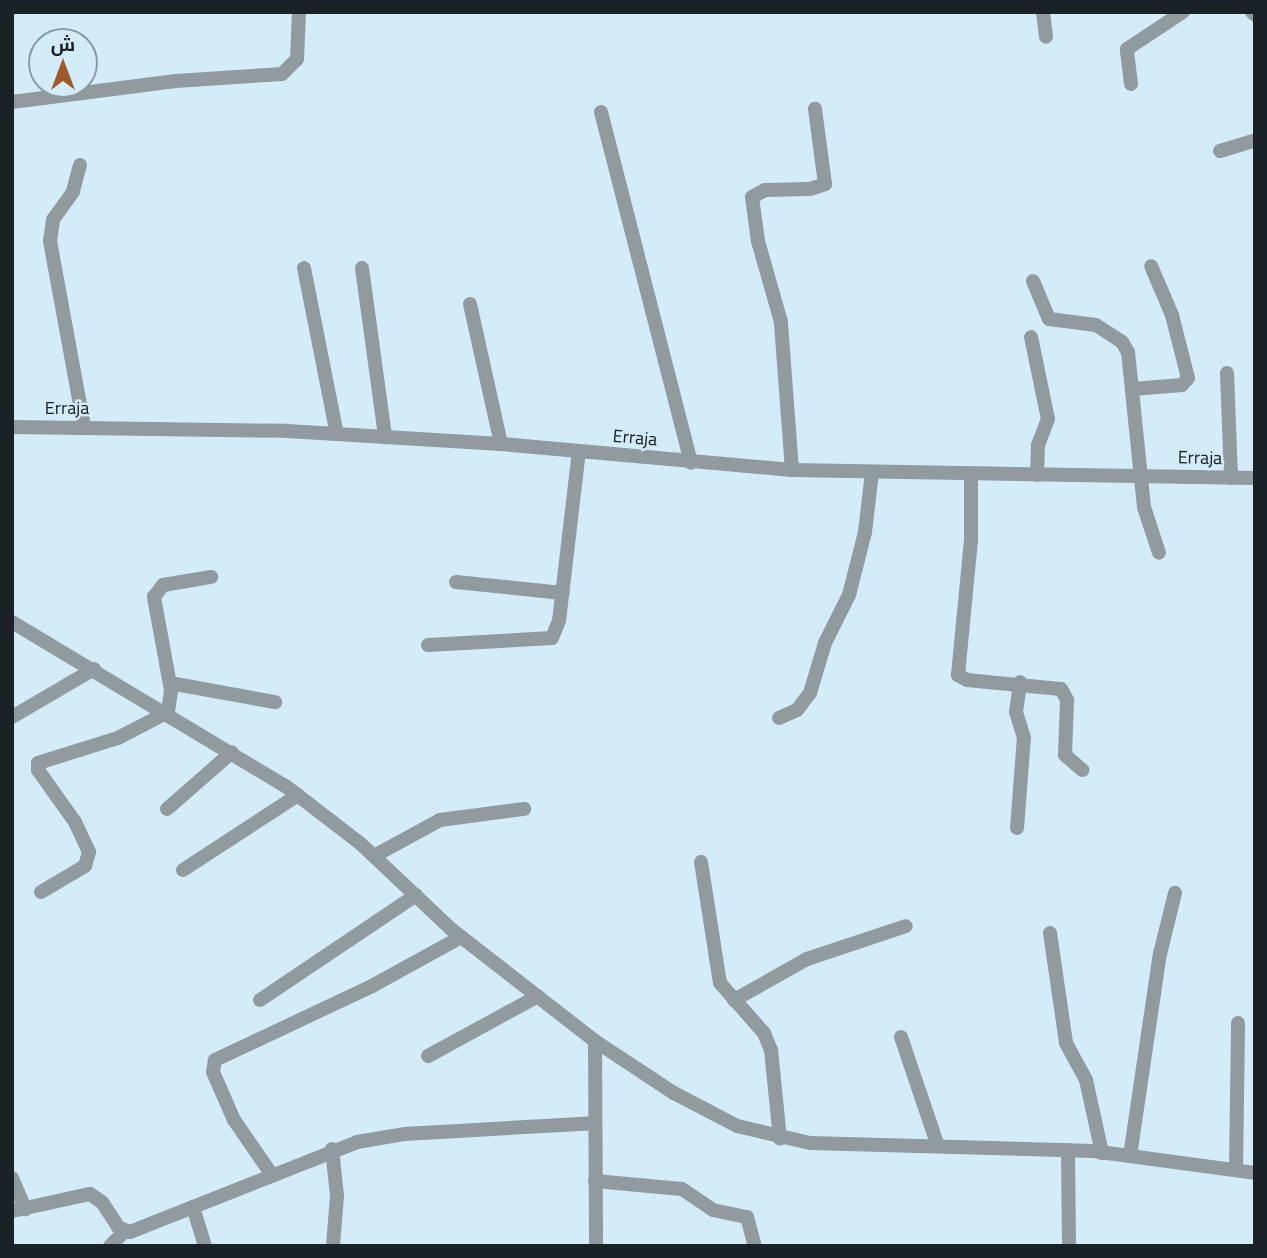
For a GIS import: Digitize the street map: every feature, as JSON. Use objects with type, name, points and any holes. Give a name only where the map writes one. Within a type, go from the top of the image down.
[{"type":"street","points":[[12,102],[188,80],[282,74],[297,59],[299,12]]},
{"type":"street","points":[[1043,12],[1046,37]]},
{"type":"street","points":[[1131,83],[1127,49],[1184,12]]},
{"type":"street","points":[[792,470],[783,332],[758,241],[752,197],[755,192],[810,189],[825,184],[815,109]]},
{"type":"street","points":[[601,112],[691,463]]},
{"type":"street","points":[[1220,151],[1255,140]]},
{"type":"street","points":[[80,165],[73,192],[53,220],[50,241],[84,428]]},
{"type":"street","points":[[1133,389],[1182,385],[1188,378],[1172,315],[1151,267]]},
{"type":"street","points":[[304,268],[337,434]]},
{"type":"street","points":[[362,268],[386,437]]},
{"type":"street","points":[[1033,281],[1049,319],[1088,322],[1122,342],[1133,389],[1144,507],[1159,553]]},
{"type":"street","points":[[470,304],[501,444]]},
{"type":"street","points":[[1031,338],[1048,419],[1038,445],[1037,475]]},
{"type":"street","points":[[1227,373],[1231,478]]},
{"type":"street","name":"Erraja","points":[[12,427],[337,434],[501,444],[792,470],[1255,478]]},
{"type":"street","points":[[428,645],[546,641],[557,632],[579,452]]},
{"type":"street","points":[[779,718],[797,710],[810,694],[825,643],[849,595],[865,532],[872,472]]},
{"type":"street","points":[[971,474],[971,540],[958,675],[967,680],[1020,682],[1066,693],[1065,755],[1082,770]]},
{"type":"street","points":[[168,712],[170,683],[159,634],[157,590],[177,580],[211,577]]},
{"type":"street","points":[[456,582],[562,593]]},
{"type":"street","points":[[12,622],[168,712],[298,795],[374,856],[461,937],[595,1041],[708,1113],[780,1139],[1068,1150],[1255,1173]]},
{"type":"street","points":[[12,717],[94,669]]},
{"type":"street","points":[[1017,828],[1024,738],[1016,712],[1020,682]]},
{"type":"street","points":[[170,683],[275,702]]},
{"type":"street","points":[[41,892],[85,866],[89,852],[75,822],[38,770],[38,763],[118,738],[168,712]]},
{"type":"street","points":[[167,809],[232,752]]},
{"type":"street","points":[[183,870],[298,795]]},
{"type":"street","points":[[374,856],[440,820],[524,809]]},
{"type":"street","points":[[701,862],[720,983],[764,1033],[771,1050],[780,1139]]},
{"type":"street","points":[[1130,1156],[1156,972],[1175,893]]},
{"type":"street","points":[[260,1000],[416,895]]},
{"type":"street","points":[[734,1000],[807,959],[906,926]]},
{"type":"street","points":[[1050,933],[1066,1043],[1086,1080],[1102,1153]]},
{"type":"street","points":[[272,1175],[234,1120],[214,1072],[215,1060],[394,975],[461,937]]},
{"type":"street","points":[[428,1056],[538,996]]},
{"type":"street","points":[[1236,1170],[1238,1023]]},
{"type":"street","points":[[901,1037],[938,1146]]},
{"type":"street","points":[[595,1041],[593,1123],[596,1246]]},
{"type":"street","points":[[110,1246],[125,1231],[193,1208],[332,1149],[405,1134],[593,1123]]},
{"type":"street","points":[[332,1149],[337,1196],[332,1246]]},
{"type":"street","points":[[1068,1150],[1069,1246]]},
{"type":"street","points":[[12,1178],[18,1210],[90,1194],[125,1231]]},
{"type":"street","points":[[595,1181],[682,1189],[713,1210],[747,1217],[755,1246]]},
{"type":"street","points":[[193,1208],[205,1246]]}]
